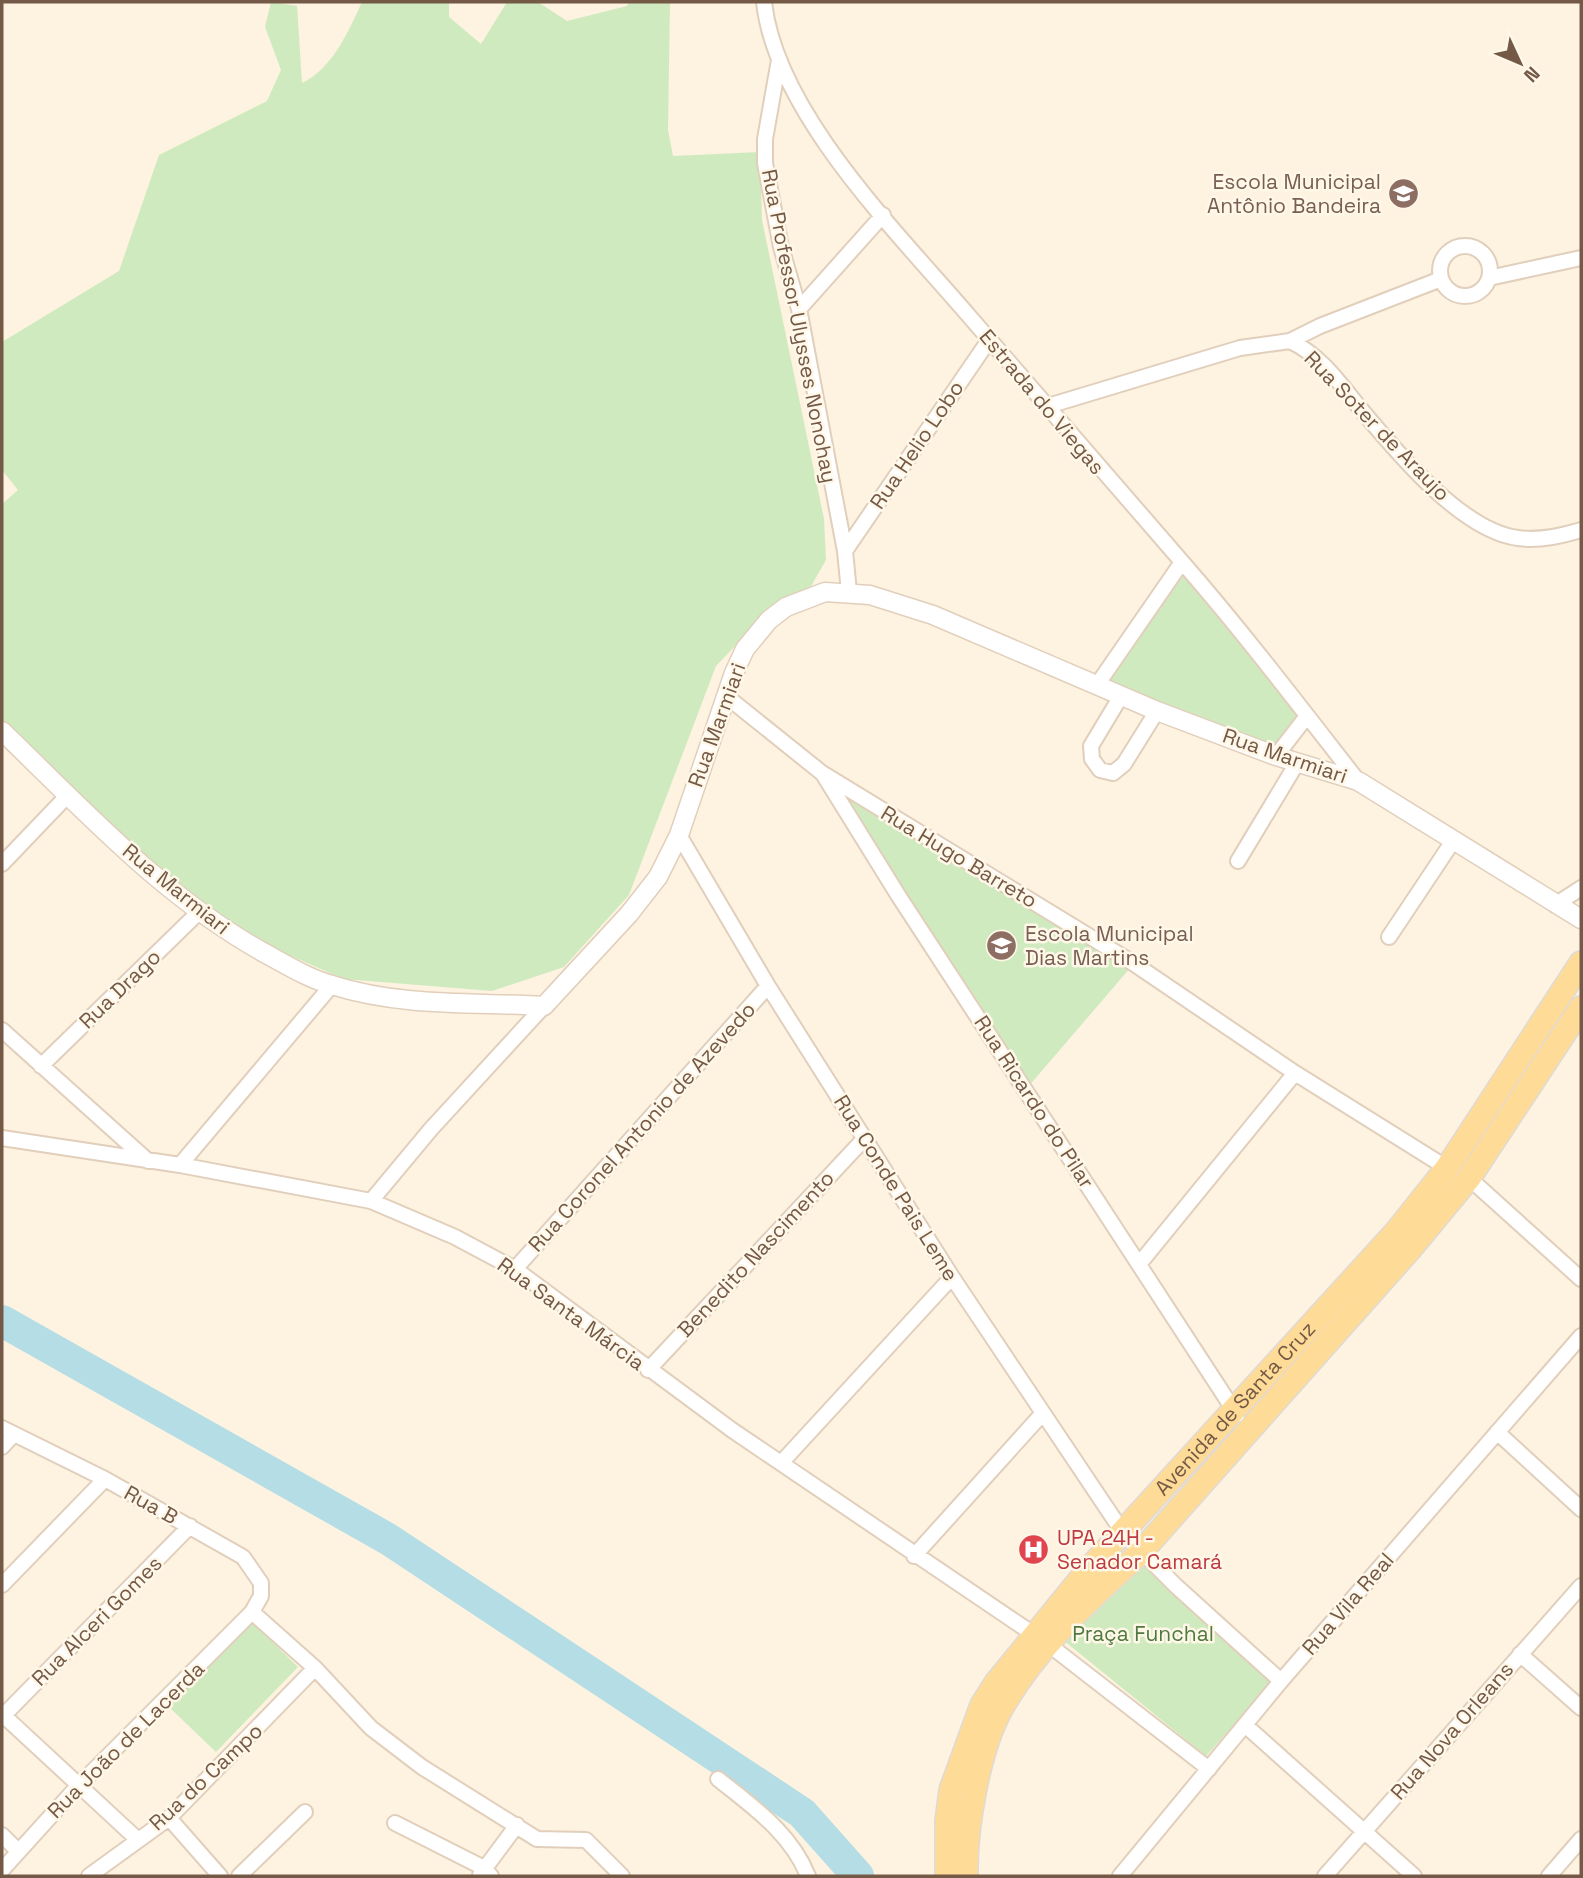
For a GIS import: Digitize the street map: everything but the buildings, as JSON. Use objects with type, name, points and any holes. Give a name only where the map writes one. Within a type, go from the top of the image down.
[{"type":"main road","name":"Avenida de Santa Cruz","points":[[966,1876],[971,1811],[1000,1711],[1041,1639],[1088,1570],[1124,1534],[1233,1410],[1373,1260],[1447,1168],[1581,963]]},
{"type":"main road","name":"Avenida de Santa Cruz","points":[[947,1876],[947,1821],[962,1756],[982,1705],[1041,1639],[1141,1552],[1411,1248],[1468,1178],[1581,1008]]},
{"type":"street","name":"Estrada do Viegas","points":[[764,2],[779,60],[806,113],[883,215],[1048,406],[1136,513],[1182,562],[1358,781]]},
{"type":"street","name":"Rua Professor Ulysses Nonohay","points":[[779,60],[765,139],[765,163],[781,247],[799,309],[845,551],[849,592]]},
{"type":"street","points":[[799,309],[883,215]]},
{"type":"street","points":[[1489,278],[1487,258],[1470,246],[1450,250],[1443,258],[1441,279],[1446,288],[1465,296],[1475,294],[1489,278],[1581,258]]},
{"type":"street","points":[[1290,341],[1441,279]]},
{"type":"street","name":"Rua Helio Lobo","points":[[845,551],[989,340]]},
{"type":"street","name":"Rua Soter de Araujo","points":[[1048,406],[1240,348],[1290,341],[1328,369],[1424,480],[1490,529],[1515,538],[1533,539],[1581,530]]},
{"type":"street","points":[[1097,685],[1182,562]]},
{"type":"street","name":"Rua Marmiari","points":[[2,731],[155,877],[242,940],[303,974],[332,985],[369,994],[446,1003],[544,1006],[658,877],[679,835],[726,696],[745,649],[769,620],[807,598],[825,592],[849,592],[890,600],[933,615],[1157,711],[1276,756],[1358,781],[1581,919]]},
{"type":"street","name":"Rua Hugo Barreto","points":[[726,696],[822,773],[1133,963],[1295,1073],[1447,1168]]},
{"type":"street","points":[[1121,696],[1091,746],[1092,759],[1107,773],[1113,773],[1124,764],[1157,711]]},
{"type":"street","points":[[1276,756],[1307,716]]},
{"type":"street","points":[[1238,861],[1297,763]]},
{"type":"street","name":"Rua Ricardo do Pilar","points":[[822,773],[898,895],[1140,1262],[1247,1432]]},
{"type":"street","points":[[2,863],[68,795]]},
{"type":"street","name":"Rua Conde Pais Leme","points":[[679,835],[768,986],[951,1277],[1124,1534]]},
{"type":"street","points":[[1389,937],[1452,841]]},
{"type":"street","points":[[1555,905],[1581,888]]},
{"type":"street","name":"Rua Drago","points":[[41,1066],[200,912]]},
{"type":"street","points":[[180,1165],[332,985]]},
{"type":"street","name":"Rua Coronel Antonio de Azevedo","points":[[515,1269],[768,986]]},
{"type":"street","points":[[371,1201],[431,1129],[544,1006]]},
{"type":"street","points":[[2,1030],[149,1161]]},
{"type":"street","points":[[1140,1262],[1295,1073]]},
{"type":"street","name":"Rua Santa Márcia","points":[[2,1138],[180,1165],[371,1201],[455,1237],[515,1269],[648,1370],[914,1556],[1041,1639]]},
{"type":"street","name":"Benedito Nascimento","points":[[648,1370],[865,1138]]},
{"type":"street","points":[[1468,1178],[1581,1279]]},
{"type":"street","points":[[781,1463],[951,1277]]},
{"type":"street","name":"Rua Vila Real","points":[[1120,1876],[1281,1681],[1581,1336]]},
{"type":"street","points":[[914,1556],[1043,1413]]},
{"type":"street","points":[[2,1447],[8,1431]]},
{"type":"street","name":"Rua B","points":[[8,1431],[105,1479],[243,1557],[261,1583],[261,1596],[252,1612]]},
{"type":"street","points":[[1497,1433],[1581,1509]]},
{"type":"street","points":[[2,1585],[105,1479]]},
{"type":"street","name":"Rua Alceri Gomes","points":[[3,1715],[190,1526]]},
{"type":"street","points":[[1124,1534],[1281,1681]]},
{"type":"street","name":"Rua Nova Orleans","points":[[1325,1876],[1581,1586]]},
{"type":"street","points":[[252,1612],[315,1668],[355,1712],[393,1747],[546,1841],[586,1840],[622,1876]]},
{"type":"street","name":"Rua João de Lacerda","points":[[2,1870],[78,1786],[252,1612]]},
{"type":"street","points":[[1041,1639],[1209,1769]]},
{"type":"street","points":[[1520,1654],[1581,1708]]},
{"type":"street","name":"Rua do Campo","points":[[89,1876],[169,1818],[315,1668]]},
{"type":"street","points":[[3,1715],[137,1839]]},
{"type":"street","points":[[1245,1725],[1415,1876]]},
{"type":"street","points":[[718,1779],[783,1835],[795,1850],[807,1876]]},
{"type":"street","points":[[239,1876],[305,1812]]},
{"type":"street","points":[[169,1818],[220,1876]]},
{"type":"street","points":[[395,1822],[485,1874],[517,1825]]},
{"type":"street","points":[[2,1835],[18,1851]]},
{"type":"street","points":[[1549,1876],[1581,1839]]},
{"type":"green space","points":[[271,2],[297,6],[302,83],[331,59],[362,2],[449,2],[449,17],[481,44],[507,2],[538,2],[567,21],[627,6],[629,2],[670,2],[668,130],[673,156],[760,152],[762,220],[824,519],[826,560],[806,595],[758,622],[716,666],[629,895],[564,967],[492,991],[344,979],[245,936],[151,868],[2,721],[2,504],[18,490],[2,470],[2,342],[119,271],[159,155],[267,101],[281,70],[265,27]]},
{"type":"green space","points":[[1180,572],[1300,717],[1276,750],[1105,686]]},
{"type":"green space","points":[[834,783],[1131,967],[1028,1087]]},
{"type":"green space","name":"Praça Funchal","points":[[1141,1554],[1273,1681],[1206,1756],[1063,1640]]},
{"type":"green space","points":[[252,1622],[298,1667],[216,1752],[169,1707]]},
{"type":"waterway","points":[[2,1321],[388,1539],[802,1813],[858,1876]]},
{"type":"place","name":"Escola Municipal Antônio Bandeira","points":[[1404,194]]},
{"type":"place","name":"Escola Municipal Dias Martins","points":[[1002,946]]},
{"type":"place","name":"UPA 24H - Senador Camará","points":[[1034,1550]]}]
